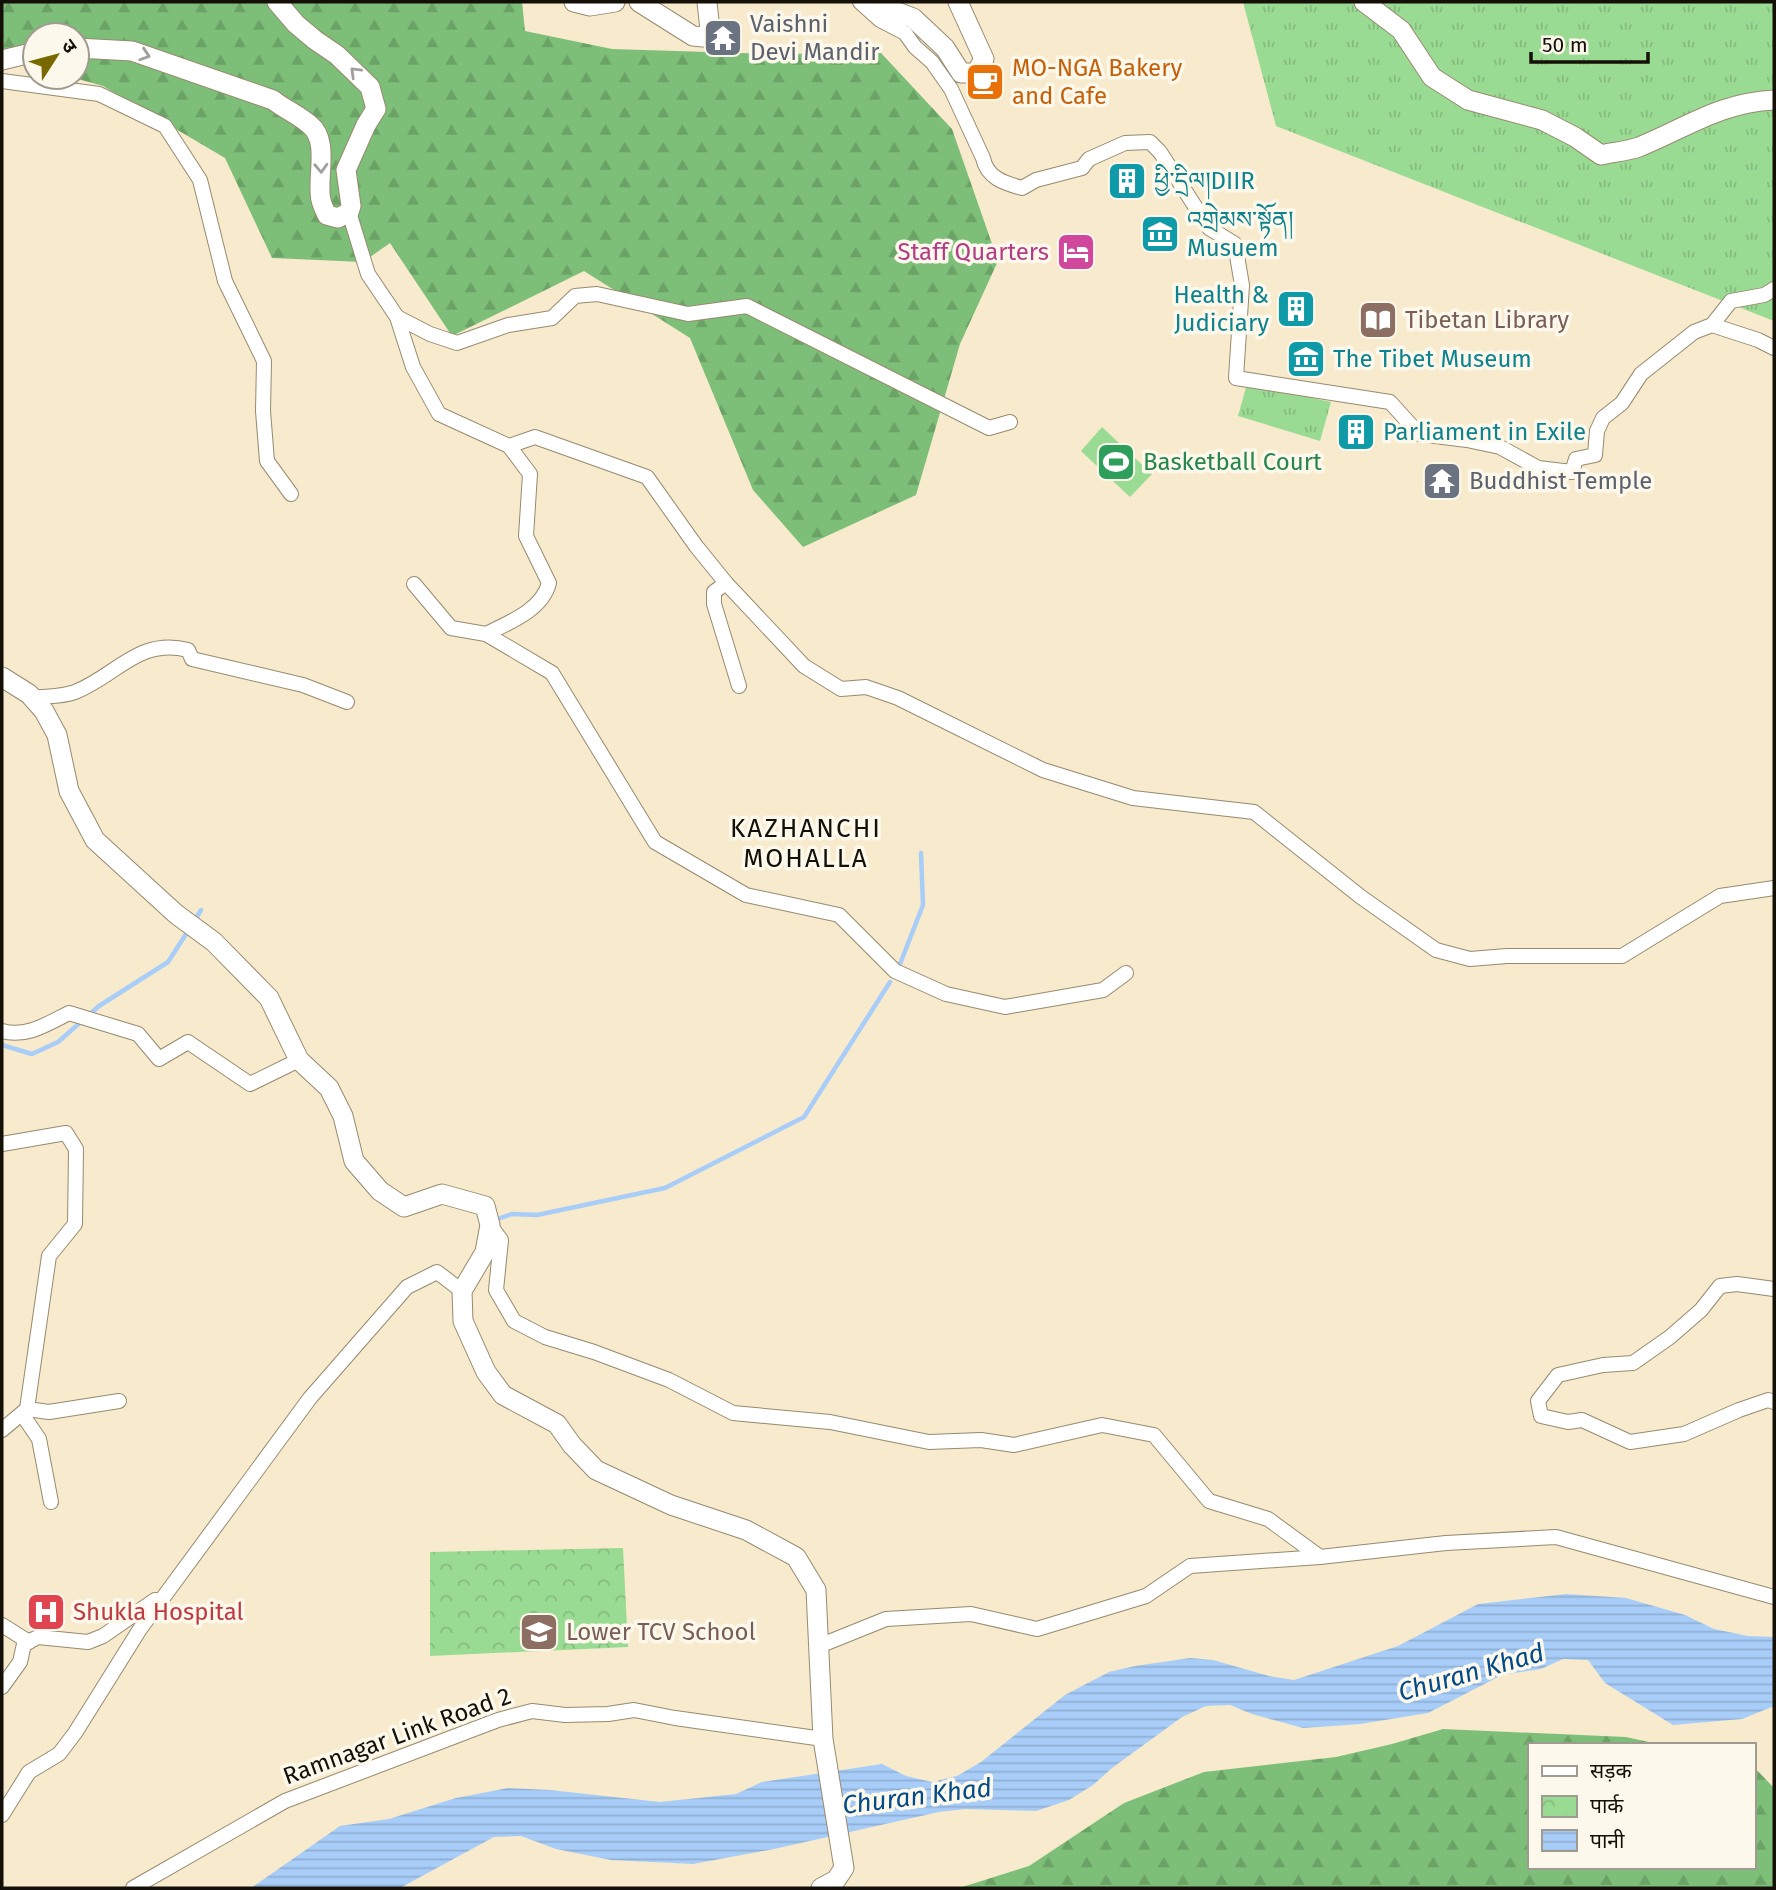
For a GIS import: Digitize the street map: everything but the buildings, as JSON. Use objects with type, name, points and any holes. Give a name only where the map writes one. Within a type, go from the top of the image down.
[{"type":"street","points":[[277,2],[296,24],[337,55],[370,87],[376,109],[346,170],[351,206],[349,212],[368,274],[397,317],[413,366],[439,414],[509,446],[530,474],[526,536],[549,583],[545,597],[522,615],[486,634]]},
{"type":"street","points":[[574,2],[590,6],[615,2]]},
{"type":"street","points":[[639,2],[693,36],[703,37],[710,30],[707,2]]},
{"type":"street","points":[[860,2],[880,20],[905,33],[915,47],[932,62],[951,89],[985,167],[999,181],[1022,188],[1036,180],[1082,168],[1089,159],[1125,144],[1150,142],[1160,152],[1209,228],[1235,244],[1242,285],[1236,378],[1390,402],[1419,434],[1468,439],[1500,447],[1538,468],[1572,472],[1576,459],[1595,455],[1597,431],[1603,418],[1622,402],[1641,374],[1694,332],[1712,325],[1731,301],[1764,295],[1774,289]]},
{"type":"street","points":[[870,2],[913,18],[945,48],[961,73],[976,72],[984,59],[958,2]]},
{"type":"street","points":[[1364,2],[1401,30],[1432,77],[1468,100],[1542,120],[1576,137],[1601,155],[1637,148],[1712,113],[1748,102],[1774,100]]},
{"type":"street","points":[[91,49],[132,51],[273,100],[312,126],[320,142],[320,199],[327,215],[338,218],[349,212]]},
{"type":"street","points":[[2,60],[21,55]]},
{"type":"street","points":[[2,81],[99,94],[164,126],[200,180],[225,281],[264,361],[263,411],[267,461],[291,494]]},
{"type":"street","points":[[397,317],[430,334],[457,343],[508,324],[552,318],[575,296],[597,294],[688,314],[747,306],[989,428],[1010,422]]},
{"type":"street","points":[[1712,325],[1774,348]]},
{"type":"street","points":[[509,446],[535,437],[647,477],[726,583],[804,666],[841,689],[866,687],[898,698],[1043,770],[1133,798],[1254,812],[1361,897],[1436,950],[1469,959],[1507,956],[1622,956],[1720,896],[1774,888]]},
{"type":"street","points":[[726,583],[714,592],[714,604],[739,686]]},
{"type":"street","points":[[414,584],[451,628],[486,634],[552,673],[655,842],[746,895],[839,915],[895,971],[946,994],[1005,1007],[1103,990],[1126,973]]},
{"type":"street","points":[[32,698],[74,692],[142,652],[170,645],[188,650],[192,659],[303,685],[347,702]]},
{"type":"street","points":[[2,677],[32,698],[44,711],[57,735],[69,791],[95,840],[176,914],[214,942],[269,998],[299,1060],[328,1088],[342,1116],[354,1161],[380,1191],[404,1207],[442,1194],[485,1206],[490,1225],[502,1240],[496,1290],[514,1321],[545,1337],[669,1380],[733,1413],[830,1422],[929,1442],[981,1440],[1014,1445],[1102,1425],[1154,1435],[1209,1501],[1268,1519],[1320,1557]]},
{"type":"street","points":[[2,1031],[16,1035],[69,1013],[138,1034],[159,1059],[188,1042],[250,1084],[299,1060]]},
{"type":"street","points":[[2,1144],[66,1133],[76,1149],[75,1224],[49,1256],[24,1411],[39,1439],[51,1502]]},
{"type":"street","points":[[490,1225],[485,1252],[462,1291],[463,1321],[486,1372],[503,1395],[557,1424],[572,1445],[596,1470],[671,1506],[746,1530],[796,1557],[816,1590],[823,1739],[844,1868],[836,1880],[821,1888]]},
{"type":"street","points":[[2,1815],[29,1772],[59,1754],[140,1629],[310,1398],[407,1287],[437,1272],[462,1291]]},
{"type":"street","points":[[1774,1289],[1737,1284],[1720,1286],[1702,1311],[1633,1363],[1603,1365],[1558,1375],[1538,1401],[1541,1416],[1568,1422],[1582,1420],[1630,1442],[1684,1434],[1768,1400],[1774,1402]]},
{"type":"street","points":[[2,1430],[24,1411],[49,1412],[119,1401]]},
{"type":"street","points":[[819,1646],[886,1619],[971,1614],[1037,1629],[1146,1596],[1190,1566],[1556,1537],[1774,1597]]},
{"type":"street","points":[[2,1687],[20,1662],[24,1644],[38,1637],[88,1642],[126,1621],[170,1589]]},
{"type":"street","points":[[2,1625],[29,1642]]},
{"type":"street","name":"Ramnagar Link Road 2","points":[[133,1888],[285,1801],[498,1720],[532,1711],[608,1714],[634,1710],[823,1739]]},
{"type":"green space","points":[[2,2],[522,2],[525,31],[612,49],[768,54],[881,53],[952,129],[998,261],[960,344],[916,495],[803,547],[753,490],[690,338],[584,271],[452,336],[390,243],[363,262],[272,258],[225,158],[103,86],[91,83],[91,21],[21,21],[21,63],[2,57]]},
{"type":"green space","points":[[1243,2],[1774,2],[1774,321],[1276,126]]},
{"type":"green space","points":[[1247,384],[1331,402],[1320,441],[1238,416]]},
{"type":"green space","name":"Basketball Court","points":[[1102,427],[1152,474],[1130,497],[1081,451]]},
{"type":"green space","points":[[623,1548],[628,1647],[430,1656],[430,1552]]},
{"type":"green space","points":[[1443,1729],[1626,1737],[1653,1743],[1528,1743],[1528,1869],[1755,1869],[1755,1768],[1774,1788],[1774,1888],[959,1888],[1029,1866],[1124,1803],[1204,1772],[1336,1757]]},
{"type":"water","name":"Churan Khad","points":[[1566,1594],[1626,1598],[1685,1615],[1714,1629],[1748,1636],[1774,1637],[1774,1706],[1742,1719],[1673,1725],[1605,1683],[1588,1660],[1563,1659],[1541,1669],[1502,1675],[1428,1713],[1360,1724],[1303,1728],[1230,1705],[1206,1706],[1182,1717],[1093,1785],[1069,1800],[1036,1811],[965,1809],[939,1812],[693,1864],[611,1860],[556,1849],[521,1836],[494,1837],[400,1888],[251,1888],[340,1826],[389,1819],[456,1798],[508,1788],[660,1802],[736,1794],[762,1782],[882,1764],[906,1776],[932,1782],[957,1776],[981,1762],[1065,1695],[1109,1672],[1190,1658],[1213,1660],[1269,1676],[1294,1680],[1398,1646],[1478,1604]]},
{"type":"waterway","points":[[900,964],[923,905],[921,853]]},
{"type":"waterway","points":[[195,920],[201,910]]},
{"type":"waterway","points":[[2,1045],[32,1054],[58,1042],[99,1006],[168,962],[188,931]]},
{"type":"waterway","points":[[495,1220],[512,1214],[537,1215],[665,1188],[804,1117],[890,982]]},
{"type":"place","name":"Vaishni Devi Mandir","points":[[723,38]]},
{"type":"place","name":"MO-NGA Bakery and Cafe","points":[[985,82]]},
{"type":"place","name":"ཕྱི་དྲིལ།DIIR","points":[[1127,181]]},
{"type":"place","name":"འགྲེམས་སྟོན། Musuem","points":[[1160,234]]},
{"type":"place","name":"Staff Quarters","points":[[1076,252]]},
{"type":"place","name":"Health & Judiciary","points":[[1296,309]]},
{"type":"place","name":"Tibetan Library","points":[[1378,320]]},
{"type":"place","name":"The Tibet Museum","points":[[1306,359]]},
{"type":"place","name":"Parliament in Exile","points":[[1356,432]]},
{"type":"place","name":"Basketball Court","points":[[1116,462]]},
{"type":"place","name":"Buddhist Temple","points":[[1442,481]]},
{"type":"place","name":"Shukla Hospital","points":[[46,1612]]},
{"type":"place","name":"Lower TCV School","points":[[539,1632]]},
{"type":"district","name":"KAZHANCHI MOHALLA","points":[[806,843]]}]
